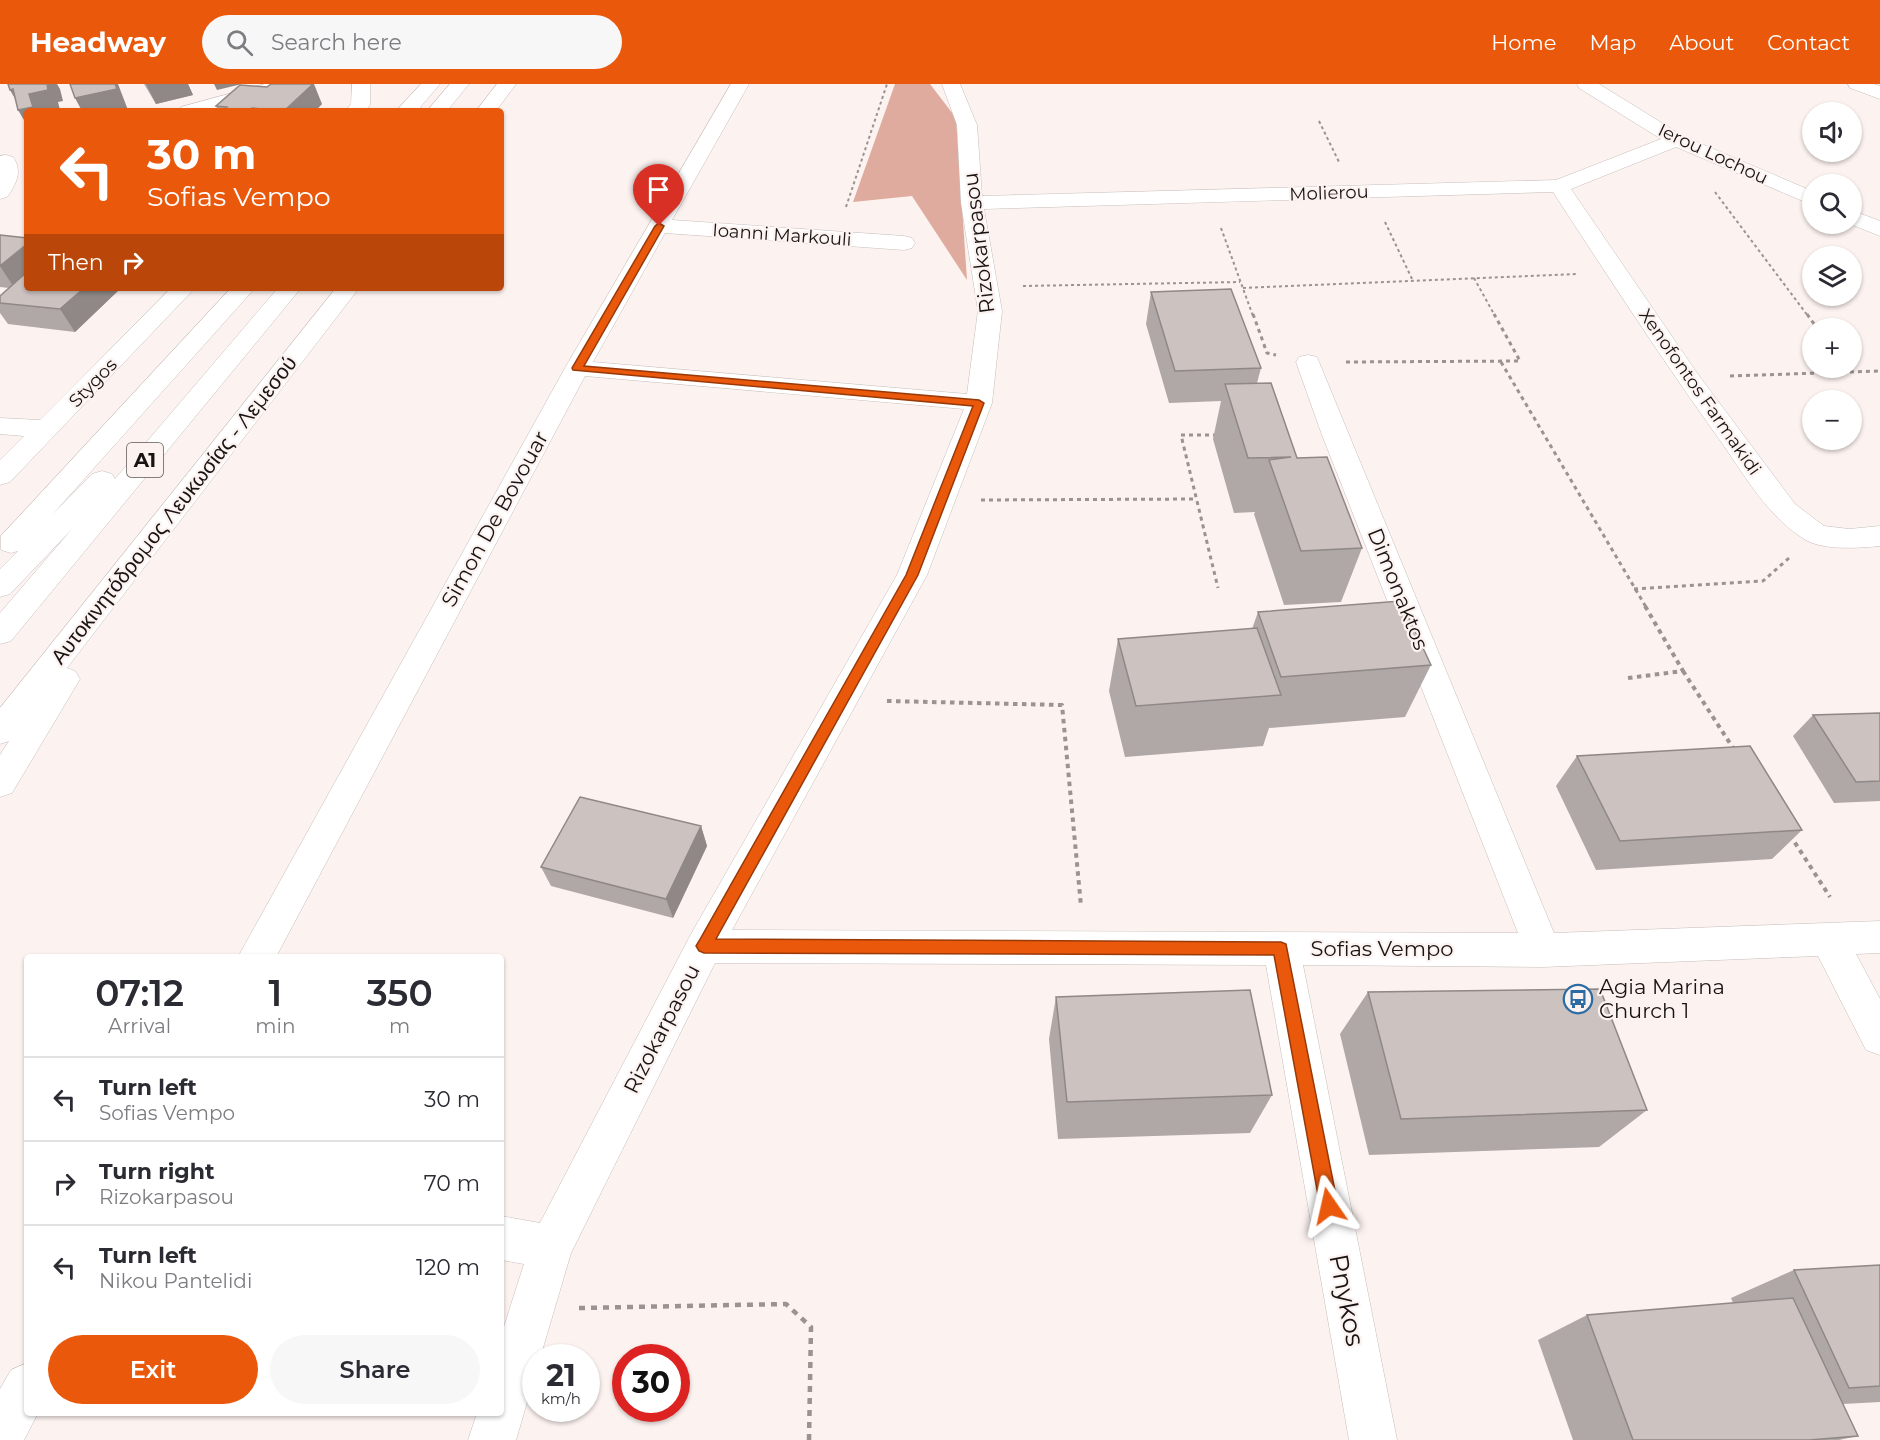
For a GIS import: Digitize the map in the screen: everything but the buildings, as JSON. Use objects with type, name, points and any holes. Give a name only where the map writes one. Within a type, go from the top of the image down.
[{"type":"main road","points":[[199,108],[286,84]]},
{"type":"main road","points":[[357,108],[360,105],[361,84]]},
{"type":"main road","points":[[409,108],[431,84]]},
{"type":"main road","points":[[440,108],[460,84]]},
{"type":"main road","points":[[488,108],[507,84]]},
{"type":"main road","name":"Simon De Bovouar","points":[[259,954],[577,368],[740,84]]},
{"type":"main road","name":"Rizokarpasou","points":[[504,1401],[551,1247],[704,946],[844,700],[912,575],[979,403],[990,312],[972,203],[968,125],[951,84]]},
{"type":"main road","name":"Ierou Lochou","points":[[1586,84],[1676,140],[1802,195]]},
{"type":"main road","points":[[1857,84],[1880,93]]},
{"type":"main road","name":"Molierou","points":[[972,203],[1559,186],[1676,140]]},
{"type":"main road","points":[[0,193],[9,181],[3,162],[24,156]]},
{"type":"main road","name":"Xenofontos Farmakidi","points":[[1559,186],[1688,378],[1785,511],[1816,534],[1849,539],[1880,536]]},
{"type":"main road","points":[[1862,221],[1880,229]]},
{"type":"main road","name":"Ioanni Markouli","points":[[659,226],[904,243]]},
{"type":"main road","name":"Stygos","points":[[0,476],[181,291]]},
{"type":"main road","points":[[0,555],[241,291]]},
{"type":"main road","points":[[0,587],[287,291]]},
{"type":"main road","name":"A1","points":[[0,633],[287,291]]},
{"type":"main road","name":"Αυτοκινητόδρομος Λευκωσίας - Λεμεσού","points":[[0,731],[346,291]]},
{"type":"main road","name":"Dimonaktos","points":[[1308,362],[1335,435],[1543,950]]},
{"type":"main road","points":[[577,368],[979,403]]},
{"type":"main road","points":[[0,426],[48,429]]},
{"type":"main road","points":[[0,783],[142,553]]},
{"type":"main road","points":[[1855,938],[1880,1037]]},
{"type":"main road","name":"Sofias Vempo","points":[[704,946],[1085,946],[1543,950],[1855,938]]},
{"type":"main road","name":"Pnykos","points":[[1281,948],[1373,1440]]},
{"type":"main road","points":[[504,1239],[551,1247]]},
{"type":"main road","points":[[0,1437],[24,1392]]},
{"type":"main road","name":"Rizokarpasou","points":[[492,1440],[499,1416]]},
{"type":"path","points":[[836,238],[888,84]]},
{"type":"path","points":[[1319,121],[1413,281]]},
{"type":"path","points":[[1676,140],[1810,318]]},
{"type":"path","points":[[1209,196],[1267,353],[1308,362],[1520,362],[1474,278]]},
{"type":"path","points":[[1243,288],[1617,272]]},
{"type":"path","points":[[986,286],[1240,282]]},
{"type":"path","points":[[1500,361],[1683,671],[1741,760]]},
{"type":"path","points":[[1862,371],[1880,370]]},
{"type":"path","points":[[1688,378],[1802,374]]},
{"type":"path","points":[[1218,588],[1181,435],[1228,435]]},
{"type":"path","points":[[941,500],[1197,499]]},
{"type":"path","points":[[1634,589],[1763,581],[1816,534]]},
{"type":"path","points":[[1628,678],[1683,671]]},
{"type":"path","points":[[844,700],[1062,705],[1085,946]]},
{"type":"path","points":[[1786,829],[1855,938]]},
{"type":"path","points":[[533,1308],[786,1304],[811,1327],[809,1440]]},
{"type":"shaded area","points":[[895,84],[930,84],[956,118],[967,280],[912,196],[853,202]]},
{"type":"place","name":"Agia Marina Church 1","points":[[1578,999]]},
{"type":"route","points":[[659,226],[577,368],[979,403],[912,575],[844,700],[704,946],[1281,948],[1329,1206]]}]
